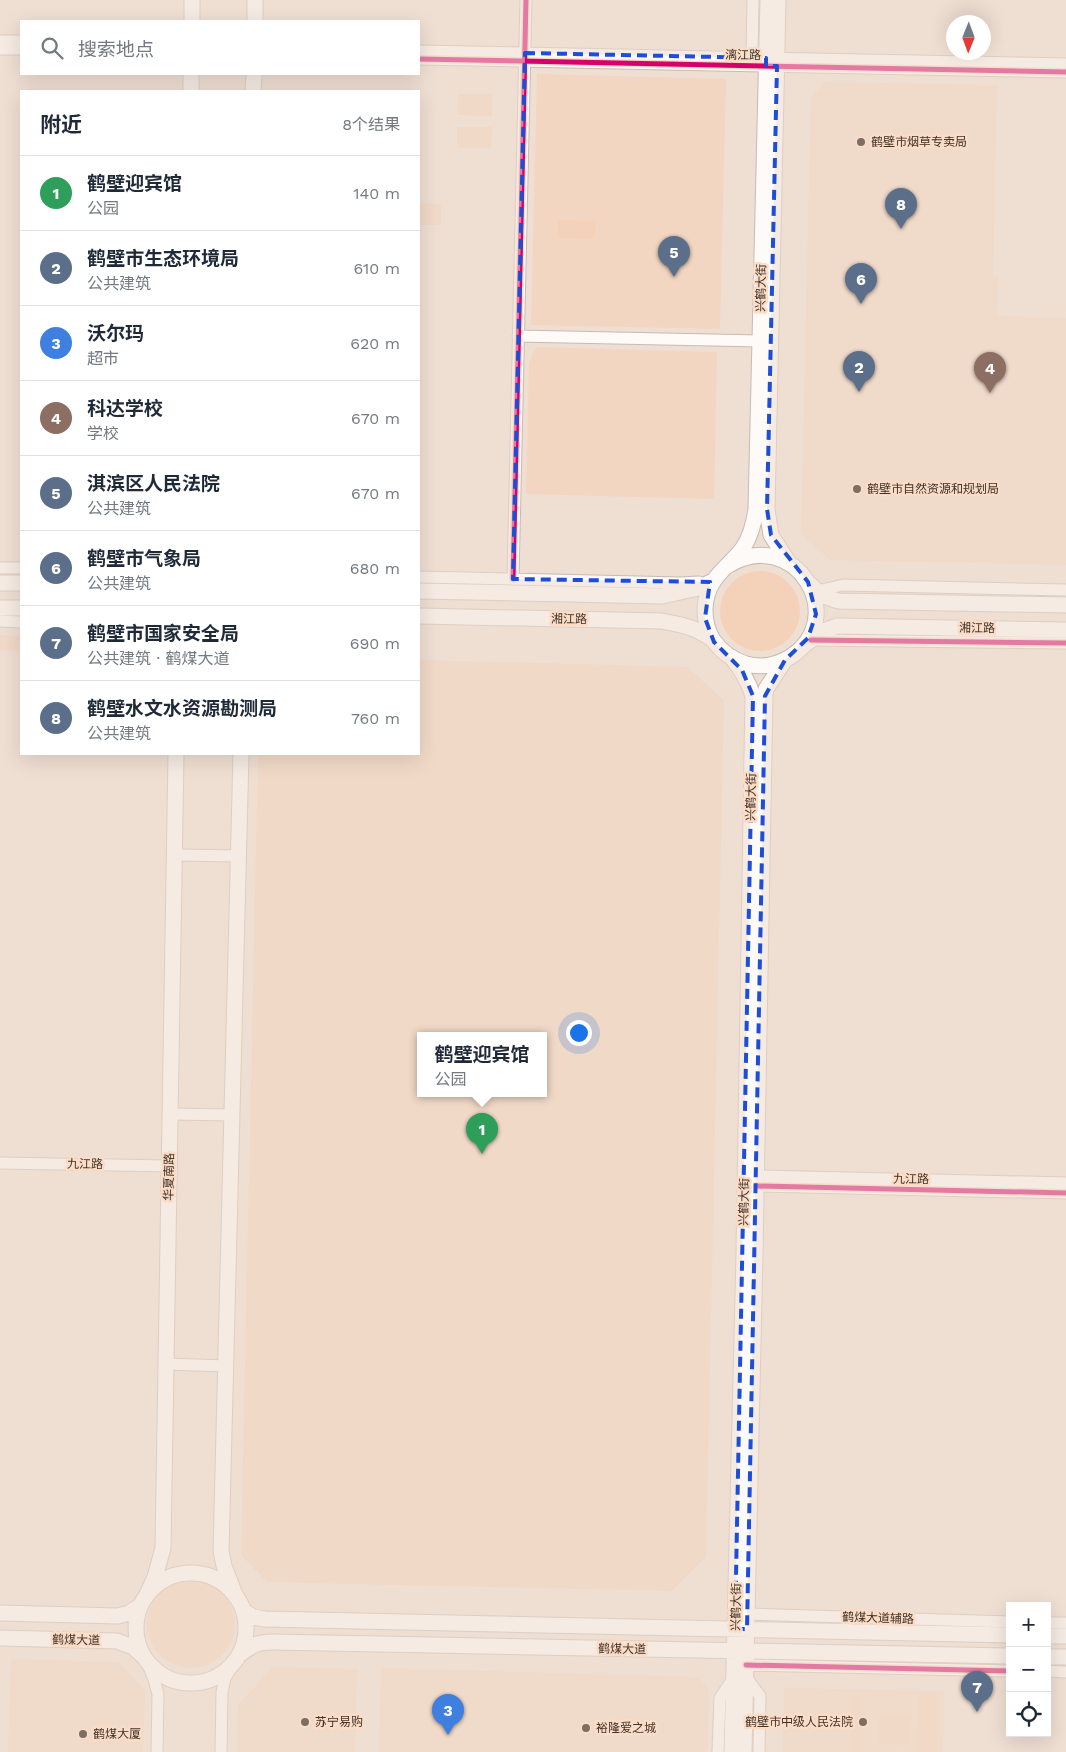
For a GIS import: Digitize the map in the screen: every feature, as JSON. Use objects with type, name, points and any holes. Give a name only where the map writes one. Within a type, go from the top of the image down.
[{"type":"main road","points":[[192,0],[192,20]]},
{"type":"main road","points":[[255,0],[255,20]]},
{"type":"main road","name":"兴鹤大街","points":[[768,0],[767,509],[771,535],[790,564]]},
{"type":"main road","name":"兴鹤大街","points":[[727,566],[743,548],[750,536],[756,509],[768,61],[778,0]]},
{"type":"main road","points":[[191,75],[191,90]]},
{"type":"main road","points":[[253,90],[254,75]]},
{"type":"main road","points":[[758,555],[775,557],[790,564],[813,587],[816,614],[807,642],[784,660],[762,666],[746,664],[732,658],[714,642],[707,626],[705,610],[708,593],[713,581],[727,566],[742,558],[758,555]]},
{"type":"main road","name":"湘江路","points":[[420,592],[662,596],[698,588],[713,581]]},
{"type":"main road","points":[[0,583],[20,584]]},
{"type":"main road","name":"湘江路","points":[[813,587],[821,595],[838,601],[1066,605]]},
{"type":"main road","points":[[0,608],[20,608]]},
{"type":"main road","name":"湘江路","points":[[420,616],[661,621],[684,625],[700,631],[714,642]]},
{"type":"main road","name":"湘江路","points":[[807,642],[823,631],[837,626],[1066,630]]},
{"type":"main road","name":"兴鹤大街","points":[[732,658],[749,682],[753,696],[744,1243],[741,1629],[744,1752]]},
{"type":"main road","name":"兴鹤大街","points":[[741,1629],[747,1614],[757,1181],[764,696],[766,689],[784,660]]},
{"type":"main road","name":"华夏南路","points":[[144,1602],[157,1572],[163,1548],[176,755]]},
{"type":"main road","points":[[236,1597],[224,1566],[221,1551],[241,755]]},
{"type":"main road","name":"鹤煤大道","points":[[146,1659],[138,1642],[137,1633],[138,1614],[144,1602],[152,1590],[167,1579],[194,1574],[221,1582],[236,1597],[244,1611],[246,1638],[237,1659]]},
{"type":"main road","name":"鹤煤大道","points":[[0,1614],[118,1616],[129,1613],[144,1602]]},
{"type":"main road","name":"鹤煤大道","points":[[244,1611],[253,1617],[264,1619],[1006,1635]]},
{"type":"main road","points":[[1051,1636],[1066,1636]]},
{"type":"main road","name":"鹤煤大道","points":[[0,1638],[117,1641],[133,1647],[164,1676],[188,1683],[212,1679],[228,1670],[252,1645],[260,1642],[741,1664],[1006,1656]]},
{"type":"main road","points":[[1051,1657],[1066,1657]]},
{"type":"main road","name":"兴鹤大街","points":[[732,1752],[741,1664]]},
{"type":"street","points":[[513,580],[526,0]]},
{"type":"street","points":[[753,0],[768,61]]},
{"type":"street","points":[[0,41],[20,41]]},
{"type":"street","points":[[0,49],[20,49]]},
{"type":"street","name":"漓江路","points":[[420,51],[525,57],[768,61],[1066,72]]},
{"type":"street","name":"漓江路","points":[[420,59],[525,57],[1066,64]]},
{"type":"street","points":[[518,336],[760,341]]},
{"type":"street","points":[[0,568],[20,568]]},
{"type":"street","points":[[420,577],[680,583],[713,581]]},
{"type":"street","points":[[813,587],[843,585],[1066,590]]},
{"type":"street","points":[[0,621],[20,622]]},
{"type":"street","points":[[807,642],[1066,644]]},
{"type":"street","points":[[175,855],[238,856]]},
{"type":"street","points":[[170,1114],[232,1115]]},
{"type":"street","name":"九江路","points":[[0,1163],[169,1170]]},
{"type":"street","name":"九江路","points":[[0,1170],[169,1170]]},
{"type":"street","name":"九江路","points":[[757,1181],[1066,1183]]},
{"type":"street","name":"九江路","points":[[757,1181],[1066,1193]]},
{"type":"street","points":[[166,1364],[226,1366]]},
{"type":"street","name":"鹤煤大道辅路","points":[[747,1614],[1006,1622]]},
{"type":"street","points":[[1051,1623],[1066,1623]]},
{"type":"street","points":[[146,1659],[158,1694],[157,1752]]},
{"type":"street","points":[[221,1752],[222,1692],[226,1678],[237,1659]]},
{"type":"street","points":[[741,1664],[1006,1670]]},
{"type":"street","points":[[718,1752],[720,1698],[741,1664]]},
{"type":"street","points":[[741,1664],[760,1696],[759,1752]]},
{"type":"street","points":[[1051,1671],[1066,1672]]},
{"type":"highlighted area","points":[[525,53],[766,58],[766,66],[777,66],[767,509],[771,535],[808,582],[816,614],[808,638],[785,660],[765,696],[747,1629],[735,1629],[753,696],[742,670],[714,642],[705,618],[710,582],[513,579]]},
{"type":"shaded area","points":[[537,74],[726,79],[720,329],[531,325]]},
{"type":"shaded area","points":[[825,82],[997,85],[993,276],[998,276],[997,316],[1066,318],[1066,565],[830,560],[801,533],[811,97]]},
{"type":"shaded area","points":[[458,94],[492,94],[492,116],[457,115]]},
{"type":"shaded area","points":[[457,127],[492,127],[491,148],[457,148]]},
{"type":"shaded area","points":[[420,203],[441,204],[441,225],[420,225]]},
{"type":"shaded area","points":[[558,220],[596,221],[595,239],[558,238]]},
{"type":"shaded area","points":[[537,347],[717,352],[714,499],[526,494],[529,363]]},
{"type":"shaded area","points":[[760,571],[775,574],[788,583],[797,596],[800,611],[797,626],[788,639],[775,648],[760,651],[745,648],[732,639],[723,626],[720,611],[723,596],[732,583],[745,574]]},
{"type":"shaded area","points":[[0,635],[20,636],[20,651],[0,650]]},
{"type":"shaded area","points":[[420,660],[687,667],[724,700],[706,1557],[672,1591],[267,1582],[241,1555],[258,755],[420,755]]},
{"type":"shaded area","points":[[191,1580],[208,1583],[216,1587],[228,1599],[232,1607],[235,1624],[232,1641],[228,1649],[216,1661],[208,1665],[191,1668],[174,1665],[166,1661],[154,1649],[150,1641],[147,1624],[150,1607],[154,1599],[166,1587],[174,1583]]},
{"type":"shaded area","points":[[11,1659],[118,1662],[145,1690],[143,1752],[8,1752]]},
{"type":"shaded area","points":[[273,1667],[357,1669],[355,1752],[237,1752],[238,1705]]},
{"type":"shaded area","points":[[381,1668],[696,1677],[707,1687],[709,1694],[707,1752],[379,1752]]},
{"type":"shaded area","name":"鹤壁市中级人民法院","points":[[784,1688],[944,1691],[943,1752],[783,1752]]},
{"type":"shaded area","points":[[918,1694],[938,1694],[937,1752],[917,1752]]},
{"type":"shaded area","points":[[852,1696],[861,1696],[860,1752],[851,1752]]},
{"type":"shaded area","points":[[878,1715],[910,1716],[910,1746],[878,1745]]},
{"type":"cycle path","points":[[513,579],[526,0]]},
{"type":"cycle path","points":[[420,59],[1066,72]]},
{"type":"cycle path","points":[[811,640],[1066,643]]},
{"type":"cycle path","points":[[757,1186],[1066,1193]]},
{"type":"cycle path","points":[[746,1665],[1006,1671]]},
{"type":"place","name":"鹤壁市烟草专卖局","points":[[861,142]]},
{"type":"place","name":"鹤壁水文水资源勘测局","points":[[901,229]]},
{"type":"place","name":"淇滨区人民法院","points":[[674,277]]},
{"type":"place","name":"鹤壁市气象局","points":[[861,304]]},
{"type":"place","name":"鹤壁市生态环境局","points":[[859,392]]},
{"type":"place","name":"科达学校","points":[[990,393]]},
{"type":"place","name":"鹤壁市自然资源和规划局","points":[[857,489]]},
{"type":"place","name":"鹤壁迎宾馆","points":[[482,1154]]},
{"type":"place","name":"鹤壁市国家安全局","points":[[977,1712]]},
{"type":"place","name":"苏宁易购","points":[[305,1722]]},
{"type":"place","name":"鹤壁市中级人民法院","points":[[863,1722]]},
{"type":"place","name":"裕隆爱之城","points":[[586,1728]]},
{"type":"place","name":"鹤煤大厦","points":[[83,1734]]},
{"type":"place","name":"沃尔玛","points":[[448,1735]]}]
